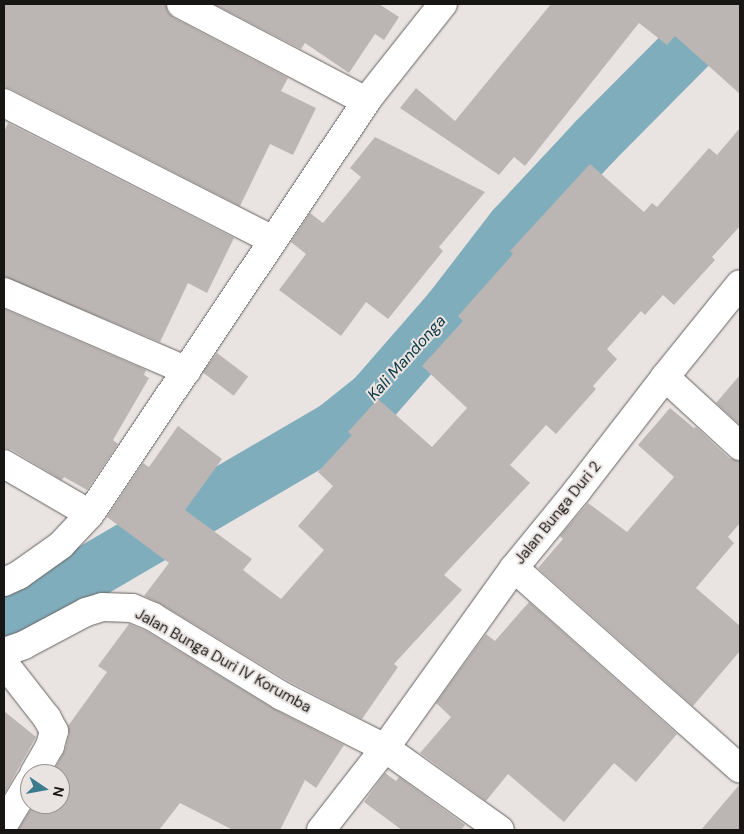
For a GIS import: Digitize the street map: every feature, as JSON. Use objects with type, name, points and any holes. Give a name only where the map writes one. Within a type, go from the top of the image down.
[{"type":"street","points":[[181,4],[366,101]]},
{"type":"street","points":[[4,582],[20,575],[61,544],[90,514],[366,101],[443,4]]},
{"type":"street","points":[[4,103],[273,240]]},
{"type":"street","name":"Jalan Bunga Duri 2","points":[[321,830],[385,748],[514,568],[740,284]]},
{"type":"street","points":[[4,292],[186,371]]},
{"type":"street","points":[[665,377],[740,446]]},
{"type":"street","points":[[4,464],[90,514]]},
{"type":"street","points":[[514,568],[740,769]]},
{"type":"street","name":"Jalan Bunga Duri IV Korumba","points":[[4,652],[24,645],[86,612],[102,607],[132,608],[153,617],[282,696],[385,748],[500,830]]},
{"type":"street","points":[[4,664],[47,718],[54,731],[50,746],[40,764]]},
{"type":"street","points":[[4,824],[20,798]]},
{"type":"building","points":[[4,4],[166,4],[168,12],[174,18],[288,78],[281,91],[316,108],[293,155],[270,144],[240,206],[4,87]]},
{"type":"building","points":[[214,4],[379,4],[399,17],[384,40],[375,34],[349,73],[305,43],[301,49]]},
{"type":"building","points":[[551,4],[740,4],[740,94],[675,36],[667,45],[639,23],[525,166],[514,157],[499,175],[400,108],[416,88],[455,121]]},
{"type":"building","points":[[8,123],[234,238],[207,293],[188,283],[160,342],[4,277],[4,132]]},
{"type":"building","points":[[740,128],[740,226],[712,257],[715,260],[674,305],[663,295],[645,315],[641,311],[607,349],[617,359],[593,386],[596,389],[556,434],[546,425],[510,465],[530,483],[444,575],[462,590],[394,664],[398,667],[362,719],[290,682],[161,604],[144,596],[169,563],[107,517],[143,463],[149,467],[178,426],[222,459],[185,510],[252,559],[243,570],[281,599],[324,550],[298,526],[333,486],[318,472],[352,435],[348,432],[378,399],[432,447],[467,408],[422,366],[463,321],[458,316],[513,254],[510,251],[590,164],[644,212],[652,203],[657,207],[709,148],[717,155]]},
{"type":"building","points":[[375,137],[485,192],[439,247],[443,251],[388,319],[366,302],[341,336],[279,290],[306,254],[291,242],[310,213],[323,223],[361,177],[350,168]]},
{"type":"building","points":[[4,309],[146,370],[144,375],[149,378],[113,440],[118,444],[87,490],[64,477],[62,480],[12,450],[4,448]]},
{"type":"building","points":[[217,353],[248,376],[234,396],[203,372]]},
{"type":"building","points":[[740,375],[740,425],[716,403]]},
{"type":"building","points":[[670,408],[694,428],[696,427],[729,458],[740,461],[740,523],[728,537],[734,543],[696,588],[740,626],[740,651],[693,706],[538,568],[563,539],[560,536],[588,503],[627,532],[674,477],[638,445]]},
{"type":"building","points":[[529,602],[677,734],[636,782],[614,763],[564,822],[508,774],[486,801],[420,753],[451,717],[436,703],[486,634],[495,641]]},
{"type":"building","points":[[129,624],[146,631],[274,709],[344,745],[316,788],[305,780],[280,830],[233,830],[180,803],[159,830],[18,830],[28,814],[70,814],[70,764],[57,764],[65,750],[69,735],[68,726],[107,672],[98,666]]},
{"type":"building","points":[[4,711],[36,737],[4,794]]},
{"type":"building","points":[[385,773],[396,781],[399,777],[465,825],[461,830],[402,830],[364,802]]},
{"type":"building","points":[[740,784],[740,830],[701,830]]},
{"type":"waterway","name":"Kali Mandonga","points":[[4,610],[41,600],[334,429],[373,398],[449,311],[513,228],[594,141],[730,4]]}]
